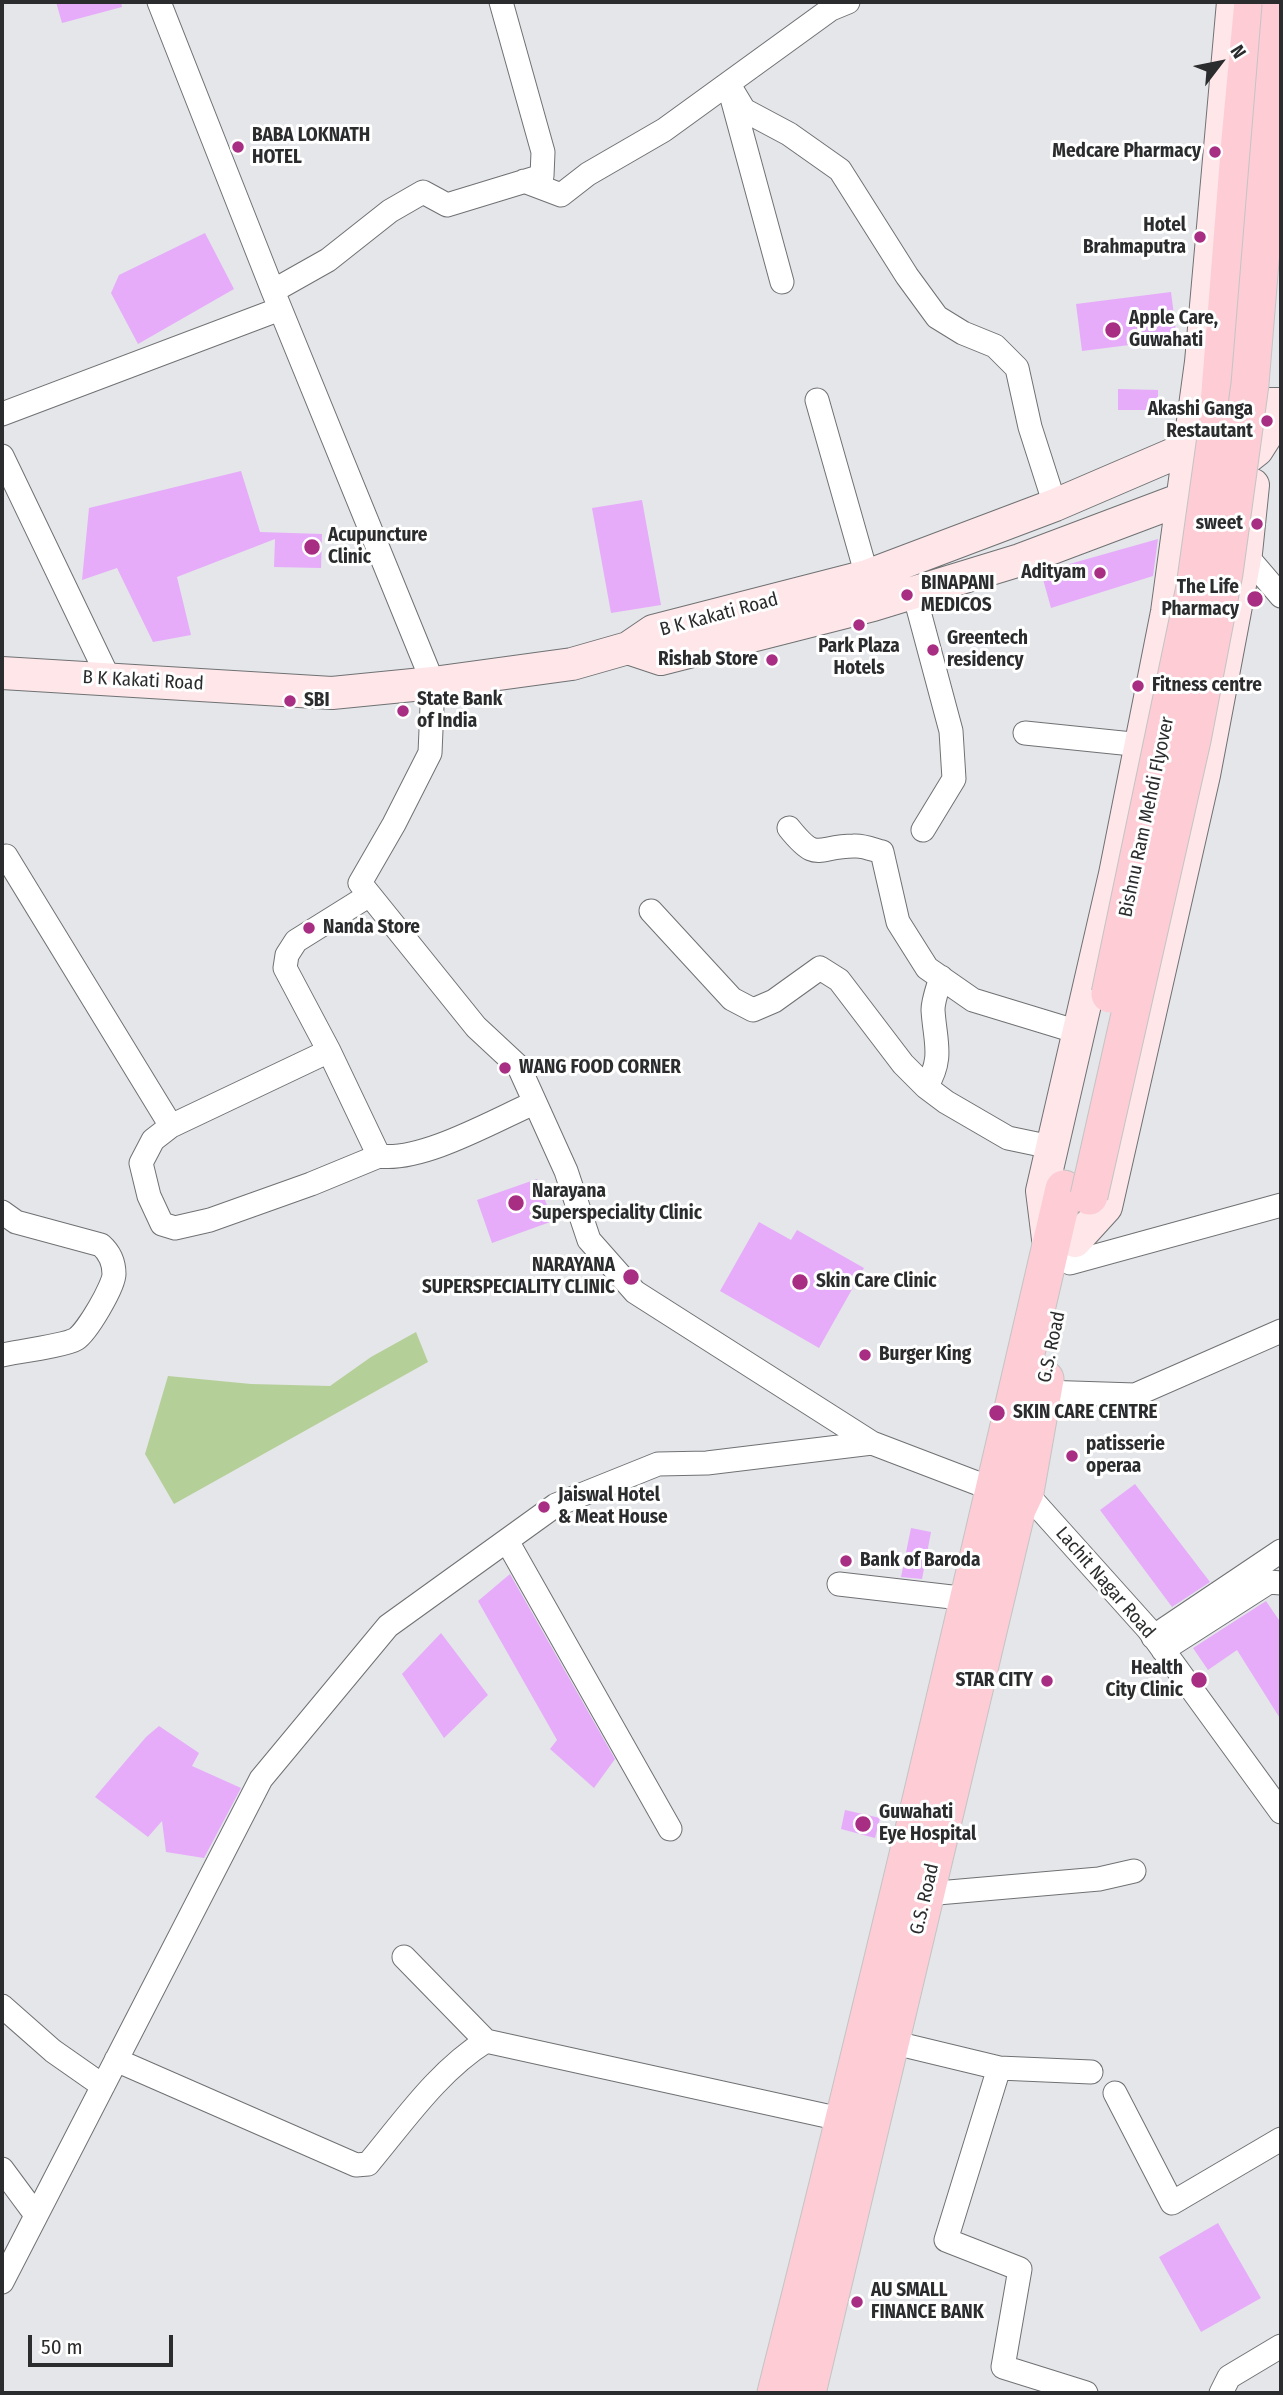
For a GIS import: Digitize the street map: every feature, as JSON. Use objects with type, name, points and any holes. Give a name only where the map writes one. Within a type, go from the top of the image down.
[{"type":"main road","name":"Bishnu Ram Mehdi Flyover","points":[[1077,1193],[1100,1043],[1195,587],[1203,533],[1220,406],[1253,2]]},
{"type":"main road","name":"Bishnu Ram Mehdi Flyover","points":[[1065,1252],[1077,1193],[1192,740],[1224,573],[1250,384],[1281,6]]},
{"type":"main road","name":"G.S. Road","points":[[776,2393],[845,2120],[969,1600],[1010,1491],[1042,1392],[1065,1252]]},
{"type":"main road","name":"G.S. Road","points":[[807,2393],[1017,1509],[1010,1491],[1065,1252]]},
{"type":"street","points":[[159,2],[276,300],[433,683],[430,753],[360,883],[476,1027],[519,1067],[566,1171],[589,1240],[635,1292],[872,1443],[1010,1491]]},
{"type":"street","points":[[2,414],[276,300],[390,211],[423,192],[447,205],[542,176],[542,152],[500,2]]},
{"type":"street","points":[[524,181],[561,195],[588,174],[664,130],[831,9],[848,2]]},
{"type":"street","points":[[1065,1252],[1042,1191],[1115,874],[1167,612],[1190,447],[1208,287],[1233,2]]},
{"type":"street","points":[[729,85],[782,282]]},
{"type":"street","points":[[729,85],[744,110],[789,134],[840,170],[907,276],[937,317],[963,334],[995,346],[1017,368],[1030,427],[1055,505]]},
{"type":"street","points":[[1065,1252],[1106,1207],[1203,781],[1246,553],[1257,450],[1275,407],[1281,222]]},
{"type":"street","points":[[817,400],[867,576]]},
{"type":"street","name":"B K Kakati Road","points":[[2,673],[331,692],[433,683],[572,664],[628,648],[653,631],[867,576],[1055,505],[1275,407]]},
{"type":"street","points":[[628,648],[661,659],[861,608],[1020,560],[1182,499],[1215,483],[1257,450]]},
{"type":"street","points":[[2,456],[109,679]]},
{"type":"street","points":[[1182,499],[1246,553],[1281,596]]},
{"type":"street","points":[[914,593],[951,731],[954,779],[923,830]]},
{"type":"street","points":[[1025,733],[1141,746],[1212,735]]},
{"type":"street","points":[[1141,746],[1203,781]]},
{"type":"street","points":[[789,828],[805,848],[816,851],[856,845],[882,852],[898,922],[927,968],[973,1000],[1078,1032]]},
{"type":"street","points":[[2,859],[6,856],[13,867],[171,1126]]},
{"type":"street","points":[[368,895],[296,941],[287,955],[285,968],[379,1156]]},
{"type":"street","points":[[651,911],[732,999],[754,1010],[774,1001],[820,968],[839,980],[903,1063],[926,1087],[946,1102],[1008,1138],[1051,1147]]},
{"type":"street","points":[[926,1087],[936,1070],[937,1034],[933,1008],[941,977]]},
{"type":"street","points":[[329,1052],[171,1126],[153,1140],[141,1163],[149,1196],[162,1224],[175,1228],[211,1220],[379,1156],[393,1158],[422,1153],[534,1103]]},
{"type":"street","points":[[1065,1252],[1281,1205]]},
{"type":"street","points":[[2,1212],[16,1222],[101,1245],[108,1251],[114,1277],[89,1326],[76,1340],[2,1355]]},
{"type":"street","points":[[1042,1392],[1135,1395],[1281,1331]]},
{"type":"street","points":[[2,2282],[261,1779],[388,1626],[556,1506],[658,1464],[706,1463],[872,1443]]},
{"type":"street","name":"Lachit Nagar Road","points":[[1010,1491],[1158,1643],[1281,1812]]},
{"type":"street","points":[[507,1541],[670,1829]]},
{"type":"street","points":[[1158,1643],[1281,1550]]},
{"type":"street","points":[[1158,1643],[1269,1582],[1281,1583]]},
{"type":"street","points":[[839,1584],[969,1600]]},
{"type":"street","points":[[926,1894],[1100,1880],[1134,1871]]},
{"type":"street","points":[[404,1957],[486,2041],[845,2120]]},
{"type":"street","points":[[2,2006],[53,2051],[103,2086]]},
{"type":"street","points":[[116,2060],[356,2165],[362,2165],[368,2164],[437,2082],[466,2053],[486,2041]]},
{"type":"street","points":[[891,2042],[999,2068],[1091,2072]]},
{"type":"street","points":[[999,2068],[946,2240],[1020,2269],[1003,2367],[1086,2393]]},
{"type":"street","points":[[1115,2094],[1172,2203],[1281,2138]]},
{"type":"street","points":[[2,2169],[36,2215]]},
{"type":"street","points":[[1221,2393],[1229,2377],[1281,2346]]},
{"type":"green space","points":[[416,1332],[428,1362],[174,1504],[145,1454],[168,1376],[251,1384],[330,1386],[371,1357]]},
{"type":"building","points":[[56,2],[121,2],[122,7],[62,23]]},
{"type":"building","points":[[205,233],[234,289],[138,344],[111,293],[119,275]]},
{"type":"building","points":[[1171,292],[1177,339],[1082,351],[1076,304]]},
{"type":"building","points":[[1118,389],[1158,390],[1158,410],[1118,410]]},
{"type":"building","points":[[241,471],[260,532],[322,534],[321,568],[274,567],[275,539],[177,577],[191,635],[153,642],[117,568],[82,580],[89,508]]},
{"type":"building","points":[[642,500],[661,605],[611,613],[592,508]]},
{"type":"building","name":"Adityam","points":[[1158,539],[1153,576],[1051,608],[1041,572]]},
{"type":"building","points":[[537,1179],[553,1221],[492,1243],[477,1200]]},
{"type":"building","points":[[759,1222],[791,1240],[797,1230],[864,1268],[819,1348],[720,1291]]},
{"type":"building","points":[[1135,1484],[1210,1582],[1172,1607],[1100,1510]]},
{"type":"building","points":[[911,1528],[931,1532],[922,1579],[901,1577]]},
{"type":"building","points":[[510,1574],[615,1759],[594,1788],[550,1749],[557,1740],[478,1601]]},
{"type":"building","points":[[1266,1601],[1281,1623],[1281,1720],[1237,1650],[1208,1670],[1193,1648]]},
{"type":"building","points":[[441,1633],[488,1695],[444,1738],[402,1674]]},
{"type":"building","points":[[159,1726],[199,1753],[192,1766],[241,1788],[204,1858],[166,1852],[162,1821],[148,1837],[95,1797],[146,1737]]},
{"type":"building","points":[[845,1810],[880,1818],[875,1838],[841,1829]]},
{"type":"building","points":[[1218,2223],[1261,2298],[1201,2332],[1159,2257]]},
{"type":"place","name":"BABA LOKNATH HOTEL","points":[[238,147]]},
{"type":"place","name":"Medcare Pharmacy","points":[[1215,152]]},
{"type":"place","name":"Hotel Brahmaputra","points":[[1200,237]]},
{"type":"place","name":"Apple Care, Guwahati","points":[[1113,330]]},
{"type":"place","name":"Akashi Ganga Restautant","points":[[1267,421]]},
{"type":"place","name":"sweet","points":[[1257,524]]},
{"type":"place","name":"Acupuncture Clinic","points":[[312,547]]},
{"type":"place","name":"Adityam","points":[[1100,573]]},
{"type":"place","name":"BINAPANI MEDICOS","points":[[907,595]]},
{"type":"place","name":"The Life Pharmacy","points":[[1255,599]]},
{"type":"place","name":"Park Plaza Hotels","points":[[859,625]]},
{"type":"place","name":"Greentech residency","points":[[933,650]]},
{"type":"place","name":"Rishab Store","points":[[772,660]]},
{"type":"place","name":"Fitness centre","points":[[1138,686]]},
{"type":"place","name":"SBI","points":[[290,701]]},
{"type":"place","name":"State Bank of India","points":[[403,711]]},
{"type":"place","name":"Nanda Store","points":[[309,928]]},
{"type":"place","name":"WANG FOOD CORNER","points":[[505,1068]]},
{"type":"place","name":"Narayana Superspeciality Clinic","points":[[516,1203]]},
{"type":"place","name":"NARAYANA SUPERSPECIALITY CLINIC","points":[[631,1277]]},
{"type":"place","name":"Skin Care Clinic","points":[[800,1282]]},
{"type":"place","name":"Burger King","points":[[865,1355]]},
{"type":"place","name":"SKIN CARE CENTRE","points":[[997,1413]]},
{"type":"place","name":"patisserie operaa","points":[[1072,1456]]},
{"type":"place","name":"Jaiswal Hotel & Meat House","points":[[544,1507]]},
{"type":"place","name":"Bank of Baroda","points":[[846,1561]]},
{"type":"place","name":"Health City Clinic","points":[[1199,1680]]},
{"type":"place","name":"STAR CITY","points":[[1047,1681]]},
{"type":"place","name":"Guwahati Eye Hospital","points":[[863,1824]]},
{"type":"place","name":"AU SMALL FINANCE BANK","points":[[857,2302]]}]
